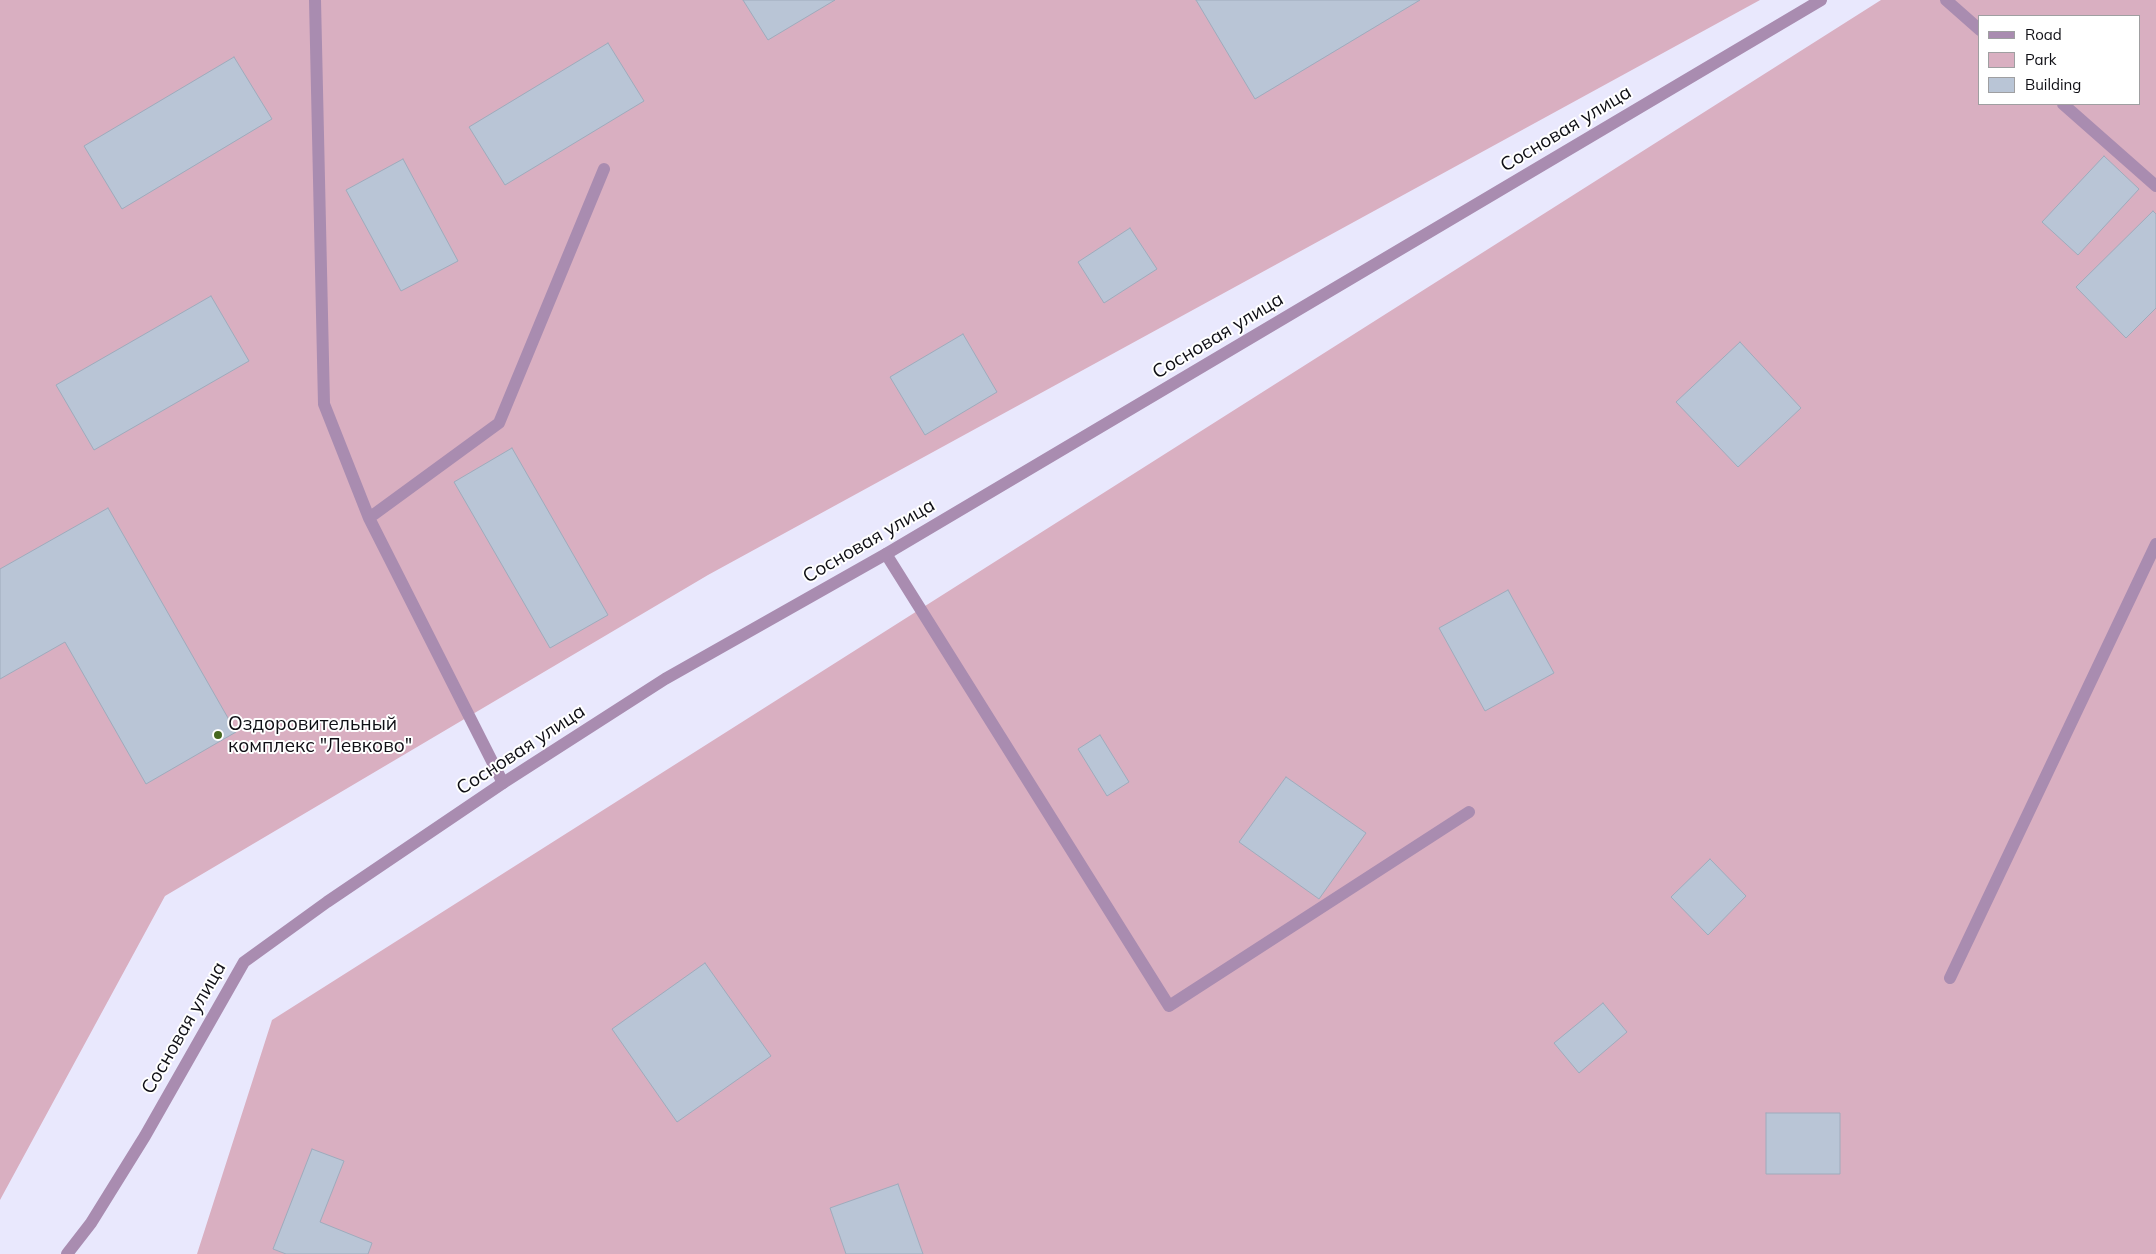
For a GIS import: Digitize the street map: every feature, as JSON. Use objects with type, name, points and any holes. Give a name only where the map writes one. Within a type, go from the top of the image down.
[{"type":"street","points":[[315,0],[324,404],[369,518],[503,783]]},
{"type":"street","name":"Сосновая улица","points":[[67,1254],[91,1223],[144,1136],[244,962],[327,902],[503,783],[665,679],[886,554],[1821,0]]},
{"type":"street","points":[[1946,0],[1978,28]]},
{"type":"street","points":[[2064,105],[2156,186]]},
{"type":"street","points":[[369,518],[499,423],[604,169]]},
{"type":"street","points":[[1950,978],[2156,544]]},
{"type":"street","points":[[886,554],[1169,1006],[1469,812]]},
{"type":"green space","name":"Оздоровительный комплекс \"Левково\"","points":[[0,0],[1760,0],[708,575],[165,896],[0,1200]]},
{"type":"green space","points":[[1881,0],[2156,0],[2156,1254],[197,1254],[272,1020]]},
{"type":"building","points":[[743,0],[835,0],[768,40]]},
{"type":"building","points":[[1196,0],[1420,0],[1255,99]]},
{"type":"building","points":[[608,43],[644,101],[505,185],[469,127]]},
{"type":"building","points":[[234,57],[272,119],[122,209],[84,146]]},
{"type":"building","points":[[2104,156],[2139,189],[2078,255],[2042,222]]},
{"type":"building","points":[[403,159],[458,261],[401,291],[346,190]]},
{"type":"building","points":[[2153,211],[2156,214],[2156,308],[2126,338],[2076,287]]},
{"type":"building","points":[[1130,228],[1157,269],[1104,303],[1078,262]]},
{"type":"building","points":[[211,296],[249,361],[94,450],[56,385]]},
{"type":"building","points":[[963,334],[997,392],[925,435],[890,377]]},
{"type":"building","points":[[1740,342],[1801,408],[1738,467],[1676,402]]},
{"type":"building","points":[[512,448],[608,615],[550,648],[454,482]]},
{"type":"building","points":[[108,508],[236,732],[146,784],[65,642],[0,679],[0,569]]},
{"type":"building","points":[[1508,590],[1554,673],[1485,711],[1439,628]]},
{"type":"building","points":[[1100,735],[1129,782],[1107,796],[1078,749]]},
{"type":"building","points":[[1286,777],[1366,833],[1319,899],[1239,842]]},
{"type":"building","points":[[1710,859],[1746,896],[1708,935],[1671,897]]},
{"type":"building","points":[[705,963],[771,1056],[677,1122],[612,1029]]},
{"type":"building","points":[[1603,1003],[1627,1032],[1579,1073],[1554,1043]]},
{"type":"building","points":[[1766,1113],[1840,1113],[1840,1174],[1766,1174]]},
{"type":"building","points":[[312,1149],[344,1161],[320,1222],[372,1243],[368,1254],[286,1254],[273,1249]]},
{"type":"building","points":[[898,1184],[923,1254],[846,1254],[830,1208]]},
{"type":"place","name":"Оздоровительный комплекс \"Левково\"","points":[[218,735]]}]
